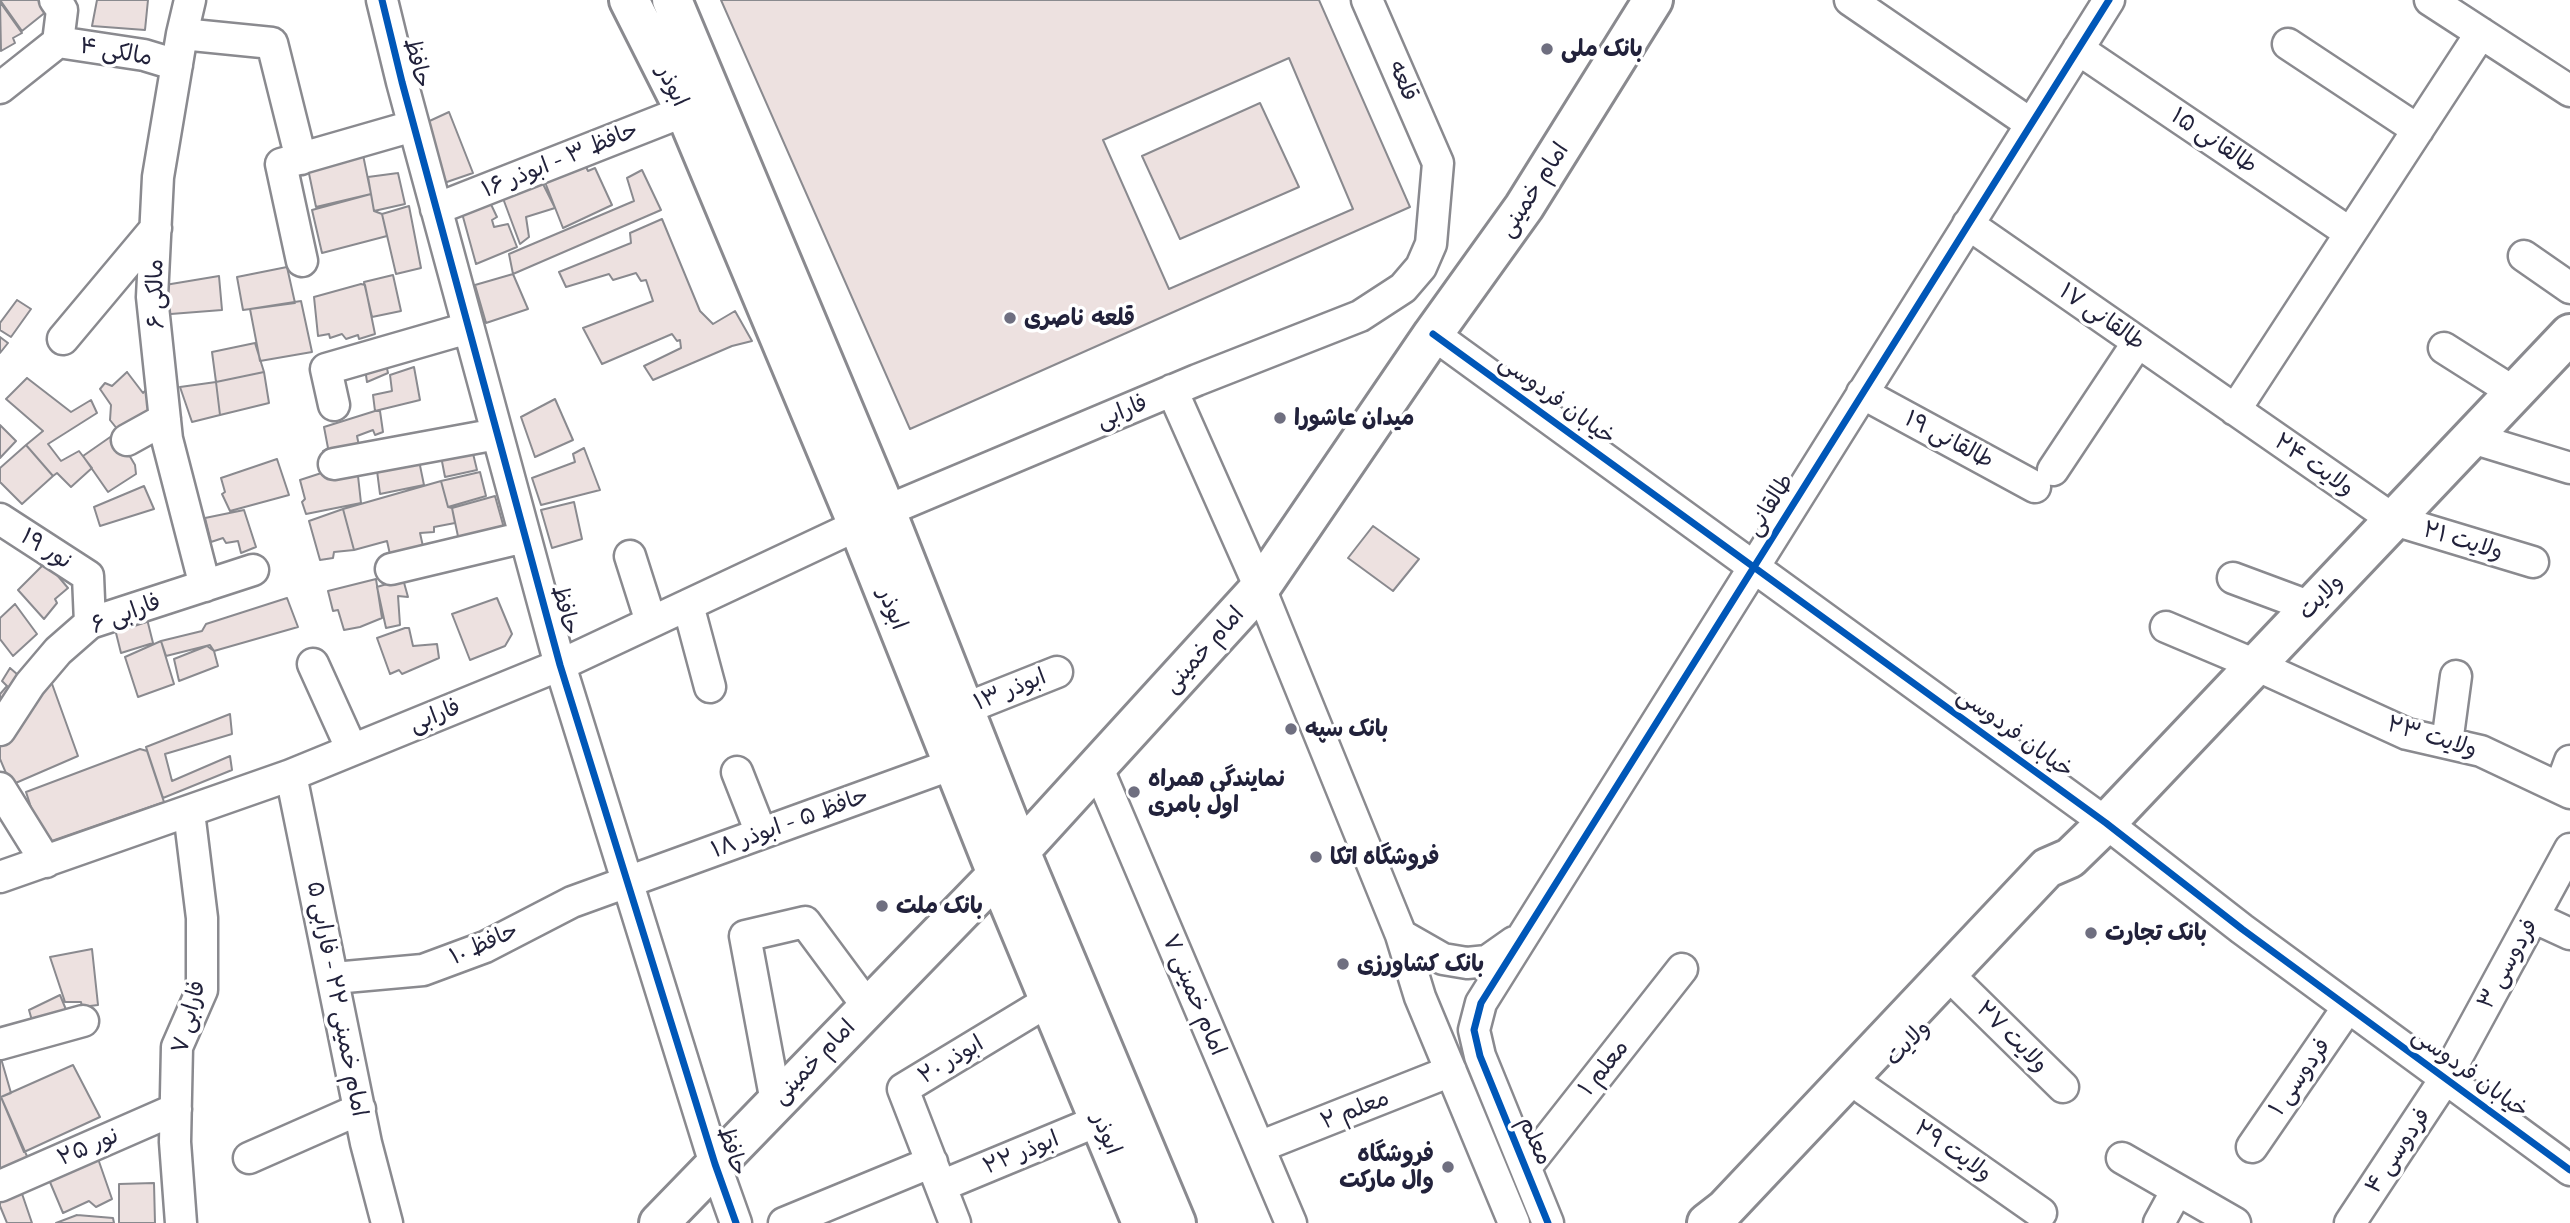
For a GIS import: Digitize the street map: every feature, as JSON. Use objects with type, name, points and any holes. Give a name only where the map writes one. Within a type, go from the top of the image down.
[{"type":"main road","name":"ابوذر","points":[[629,0],[685,111],[872,518],[964,709],[1050,1000],[1142,1223]]},
{"type":"main road","name":"ابوذر","points":[[672,0],[872,518],[953,764],[1008,862],[1177,1223]]},
{"type":"main road","name":"امام خمینی","points":[[659,1223],[1008,862],[1260,588],[1433,334],[1524,207],[1653,0]]},
{"type":"main road","name":"ولایت","points":[[1723,1219],[2047,869],[2070,858],[2106,823],[2570,334]]},
{"type":"main road","name":"ولایت","points":[[1723,1219],[1864,1089],[2061,882],[2070,858]]},
{"type":"street","name":"مالکی ۴","points":[[55,0],[62,10],[58,42],[144,55],[177,65]]},
{"type":"street","name":"مالکی ۶","points":[[190,0],[158,177],[152,297],[167,439],[205,586]]},
{"type":"street","name":"حافظ","points":[[382,0],[413,126],[560,665],[715,1164],[737,1223]]},
{"type":"street","name":"قلعه","points":[[1367,0],[1438,163]]},
{"type":"street","points":[[1850,0],[2031,124]]},
{"type":"street","name":"طالقانی","points":[[1486,1074],[1474,1030],[1481,1003],[2109,0]]},
{"type":"street","points":[[2430,0],[2570,91]]},
{"type":"street","points":[[2235,410],[2481,33]]},
{"type":"street","points":[[182,34],[272,43],[301,159]]},
{"type":"street","points":[[0,88],[58,42]]},
{"type":"street","points":[[2288,44],[2418,130]]},
{"type":"street","name":"طالقانی ۱۵","points":[[2078,49],[2350,233]]},
{"type":"street","name":"حافظ ۳ - ابوذر ۱۶","points":[[436,209],[685,111]]},
{"type":"street","points":[[302,261],[281,164],[413,126]]},
{"type":"street","name":"فارابی","points":[[0,877],[291,775],[560,665],[872,518],[1172,390],[1360,317],[1403,288],[1421,267],[1431,244],[1438,163]]},
{"type":"street","name":"طالقانی ۱۷","points":[[1968,224],[2235,410]]},
{"type":"street","points":[[63,339],[156,228]]},
{"type":"street","points":[[2524,256],[2570,288]]},
{"type":"street","points":[[334,405],[326,369],[468,328]]},
{"type":"street","name":"خیابان فردوسی","points":[[1433,334],[2106,823],[2348,1007],[2570,1170]]},
{"type":"street","name":"طالقانی ۱۹","points":[[1862,393],[2044,478],[2138,342]]},
{"type":"street","points":[[2444,348],[2515,393]]},
{"type":"street","points":[[1172,390],[1260,588],[1401,936],[1420,997],[1514,1223]]},
{"type":"street","name":"ولایت ۲۴","points":[[2235,410],[2394,520]]},
{"type":"street","points":[[127,440],[165,419]]},
{"type":"street","points":[[334,464],[497,434]]},
{"type":"street","points":[[2472,438],[2570,468]]},
{"type":"street","name":"نور ۱۹","points":[[0,519],[88,576],[90,623]]},
{"type":"street","name":"ولایت ۲۱","points":[[2394,520],[2533,562]]},
{"type":"street","points":[[391,569],[525,537]]},
{"type":"street","points":[[630,556],[651,622]]},
{"type":"street","name":"فارابی ۶","points":[[0,730],[30,684],[58,651],[90,623],[253,570]]},
{"type":"street","points":[[2233,578],[2311,607]]},
{"type":"street","points":[[688,605],[710,687]]},
{"type":"street","name":"ولایت ۲۳","points":[[2166,627],[2407,734],[2481,751],[2567,780]]},
{"type":"street","points":[[313,664],[352,750]]},
{"type":"street","name":"ابوذر ۱۳","points":[[964,709],[1057,672]]},
{"type":"street","points":[[2447,743],[2456,676]]},
{"type":"street","name":"حافظ ۵ - ابوذر ۱۸","points":[[628,884],[953,764]]},
{"type":"street","name":"امام خمینی ۷","points":[[1097,766],[1290,1223]]},
{"type":"street","points":[[737,772],[761,833]]},
{"type":"street","name":"امام خمینی ۲۲ - فارابی ۵","points":[[291,775],[360,1109],[387,1223]]},
{"type":"street","points":[[0,788],[46,862]]},
{"type":"street","name":"فارابی ۷","points":[[181,1223],[175,1142],[177,1047],[202,990],[202,918],[189,812]]},
{"type":"street","name":"فردوسی ۳","points":[[2445,1079],[2570,849]]},
{"type":"street","name":"حافظ ۱۰","points":[[334,978],[423,970],[485,947],[572,902],[628,884]]},
{"type":"street","points":[[2533,917],[2570,934]]},
{"type":"street","points":[[776,1102],[745,936],[805,922],[868,1007]]},
{"type":"street","points":[[1401,936],[1443,959],[1467,963],[1488,961],[1520,938]]},
{"type":"street","name":"معلم ۱","points":[[1526,1167],[1682,969]]},
{"type":"street","name":"ولایت ۲۷","points":[[1961,987],[2063,1087]]},
{"type":"street","name":"ابوذر ۲۰","points":[[955,1223],[903,1089],[1050,1000]]},
{"type":"street","name":"فردوسی ۱","points":[[2252,1147],[2348,1007]]},
{"type":"street","points":[[0,1044],[83,1021]]},
{"type":"street","name":"معلم ۲","points":[[1259,1147],[1451,1071]]},
{"type":"street","name":"معلم","points":[[1486,1074],[1548,1223]]},
{"type":"street","name":"فردوسی ۴","points":[[2350,1223],[2445,1079]]},
{"type":"street","name":"ولایت ۲۹","points":[[1864,1089],[2041,1213]]},
{"type":"street","name":"نور ۲۵","points":[[0,1186],[176,1109]]},
{"type":"street","points":[[249,1158],[360,1109]]},
{"type":"street","name":"ابوذر ۲۲","points":[[784,1223],[1100,1120]]},
{"type":"street","points":[[2122,1158],[2235,1223]]},
{"type":"street","points":[[2159,1223],[2177,1190]]},
{"type":"building","points":[[0,0],[38,0],[47,11],[22,31]]},
{"type":"building","points":[[97,0],[148,0],[145,30],[92,26]]},
{"type":"building","name":"قلعه ناصری","points":[[721,0],[1319,0],[1410,207],[910,429]]},
{"type":"building","points":[[0,2],[22,33],[13,38],[15,43],[1,51]]},
{"type":"building","points":[[1289,58],[1353,209],[1169,289],[1103,140]],"holes":[[[1260,103],[1299,187],[1180,239],[1142,156]]]},
{"type":"building","points":[[449,112],[473,173],[441,184],[423,124]]},
{"type":"building","points":[[361,145],[371,194],[316,207],[307,164]]},
{"type":"building","points":[[580,155],[588,171],[595,168],[612,205],[563,228],[541,172]]},
{"type":"building","points":[[642,170],[661,210],[513,274],[509,254],[634,201],[627,178]]},
{"type":"building","points":[[398,173],[405,204],[374,211],[368,177]]},
{"type":"building","points":[[539,176],[555,208],[526,217],[529,237],[520,244],[501,193]]},
{"type":"building","points":[[371,194],[374,211],[382,214],[387,236],[322,253],[312,210]]},
{"type":"building","points":[[487,196],[497,217],[492,220],[494,227],[508,224],[517,247],[476,264],[460,206]]},
{"type":"building","points":[[409,206],[421,268],[396,274],[382,214]]},
{"type":"building","points":[[662,219],[700,311],[713,324],[735,311],[752,341],[732,346],[653,380],[644,366],[681,348],[680,340],[677,341],[672,334],[602,364],[583,328],[653,301],[646,280],[641,281],[636,273],[613,280],[609,274],[566,287],[559,272],[631,243],[630,233]]},
{"type":"building","points":[[287,267],[295,303],[243,310],[237,277]]},
{"type":"building","points":[[513,274],[528,309],[486,323],[475,285]]},
{"type":"building","points":[[393,275],[401,311],[372,317],[364,282]]},
{"type":"building","points":[[219,276],[222,310],[158,315],[159,286]]},
{"type":"building","points":[[365,285],[375,334],[359,339],[358,335],[346,339],[342,334],[330,338],[329,334],[318,336],[314,297]]},
{"type":"building","points":[[17,300],[31,309],[11,337],[0,330],[0,323]]},
{"type":"building","points":[[301,301],[312,352],[260,361],[250,309]]},
{"type":"building","points":[[0,337],[8,343],[0,353]]},
{"type":"building","points":[[255,343],[264,372],[216,382],[212,352]]},
{"type":"building","points":[[384,355],[388,373],[367,382],[364,362]]},
{"type":"building","points":[[414,367],[420,400],[375,411],[373,395],[392,391],[390,375]]},
{"type":"building","points":[[127,372],[143,393],[149,387],[158,408],[118,430],[110,420],[111,405],[100,389],[105,383],[112,386]]},
{"type":"building","points":[[264,372],[269,403],[220,415],[216,382]]},
{"type":"building","points":[[27,378],[71,412],[91,400],[97,413],[48,444],[61,461],[79,451],[92,468],[71,487],[57,473],[53,476],[26,445],[43,431],[6,399]]},
{"type":"building","points":[[216,382],[220,415],[192,422],[180,387]]},
{"type":"building","points":[[555,399],[573,440],[535,457],[521,417]]},
{"type":"building","points":[[380,411],[383,432],[375,435],[373,430],[357,436],[360,451],[326,461],[323,451],[328,448],[324,427]]},
{"type":"building","points":[[0,425],[16,441],[0,458]]},
{"type":"building","points":[[116,433],[135,465],[136,474],[108,492],[83,456]]},
{"type":"building","points":[[470,441],[477,470],[445,477],[439,446]]},
{"type":"building","points":[[26,445],[53,476],[22,504],[0,482],[0,468]]},
{"type":"building","points":[[584,448],[600,490],[541,505],[532,478],[575,462],[573,454]]},
{"type":"building","points":[[417,451],[424,485],[380,494],[376,463]]},
{"type":"building","points":[[277,459],[289,495],[230,511],[222,494],[225,492],[221,478]]},
{"type":"building","points":[[346,465],[357,467],[361,503],[306,514],[300,480]]},
{"type":"building","points":[[480,472],[486,496],[448,507],[441,481]]},
{"type":"building","points":[[441,481],[455,523],[434,527],[434,532],[420,533],[424,551],[391,559],[387,541],[354,550],[343,509]]},
{"type":"building","points":[[144,486],[154,509],[100,526],[94,507]]},
{"type":"building","points":[[495,496],[504,528],[459,541],[452,508]]},
{"type":"building","points":[[574,502],[582,539],[552,548],[541,510]]},
{"type":"building","points":[[343,509],[354,550],[334,552],[333,558],[320,560],[309,521]]},
{"type":"building","points":[[244,510],[256,547],[241,553],[238,541],[226,543],[223,538],[211,542],[205,518]]},
{"type":"building","points":[[1373,526],[1419,559],[1393,591],[1348,558]]},
{"type":"building","points":[[46,562],[68,588],[55,599],[57,603],[44,619],[18,590]]},
{"type":"building","points":[[376,579],[382,618],[344,630],[338,610],[333,611],[328,591]]},
{"type":"building","points":[[403,579],[408,597],[398,596],[400,625],[386,628],[377,587]]},
{"type":"building","points":[[287,598],[298,627],[214,651],[210,645],[166,656],[161,641],[202,631],[206,624]]},
{"type":"building","points":[[497,598],[512,634],[505,646],[470,660],[452,614]]},
{"type":"building","points":[[15,604],[37,634],[13,656],[0,639],[0,618]]},
{"type":"building","points":[[145,611],[153,643],[121,653],[113,621]]},
{"type":"building","points":[[409,628],[413,646],[437,644],[439,658],[402,674],[399,670],[390,674],[377,638]]},
{"type":"building","points":[[161,641],[174,684],[138,697],[125,657]]},
{"type":"building","points":[[207,646],[214,651],[218,666],[179,681],[174,659]]},
{"type":"building","points":[[10,668],[25,681],[0,718],[0,694],[7,686],[2,681]]},
{"type":"building","points":[[42,681],[51,681],[78,756],[11,785],[0,759],[0,745]]},
{"type":"building","points":[[230,714],[232,734],[165,754],[172,781],[230,756],[232,770],[163,798],[146,747]]},
{"type":"building","points":[[140,749],[147,751],[164,802],[43,844],[26,792]]},
{"type":"building","points":[[92,949],[98,1005],[82,1007],[81,1002],[65,1002],[50,957]]},
{"type":"building","points":[[60,995],[67,1012],[33,1024],[29,1010]]},
{"type":"building","points":[[0,1055],[11,1093],[1,1097],[30,1163],[0,1174]]},
{"type":"building","points":[[73,1065],[100,1117],[24,1152],[1,1097]]},
{"type":"building","points":[[95,1150],[112,1199],[96,1207],[89,1201],[63,1213],[47,1175]]},
{"type":"building","points":[[18,1182],[32,1223],[7,1223],[0,1206],[0,1191]]},
{"type":"building","points":[[154,1183],[155,1223],[119,1223],[119,1184]]},
{"type":"building","points":[[77,1215],[113,1218],[114,1223],[56,1223]]},
{"type":"cycle path","points":[[382,0],[560,665],[715,1164],[736,1223]]},
{"type":"cycle path","points":[[1548,1223],[1480,1056],[1474,1030],[1481,1003],[2109,0]]},
{"type":"cycle path","points":[[1433,334],[2106,823],[2242,929],[2570,1170]]},
{"type":"place","name":"بانک ملی","points":[[1547,49]]},
{"type":"place","name":"قلعه ناصری","points":[[1010,318]]},
{"type":"place","name":"میدان عاشورا","points":[[1280,418]]},
{"type":"place","name":"بانک سپه","points":[[1291,729]]},
{"type":"place","name":"نمایندگی همراه اول بامری","points":[[1134,792]]},
{"type":"place","name":"فروشگاه اتکا","points":[[1316,857]]},
{"type":"place","name":"بانک ملت","points":[[882,906]]},
{"type":"place","name":"بانک تجارت","points":[[2091,933]]},
{"type":"place","name":"بانک کشاورزی","points":[[1343,964]]},
{"type":"place","name":"فروشگاه وال مارکت","points":[[1448,1167]]}]
